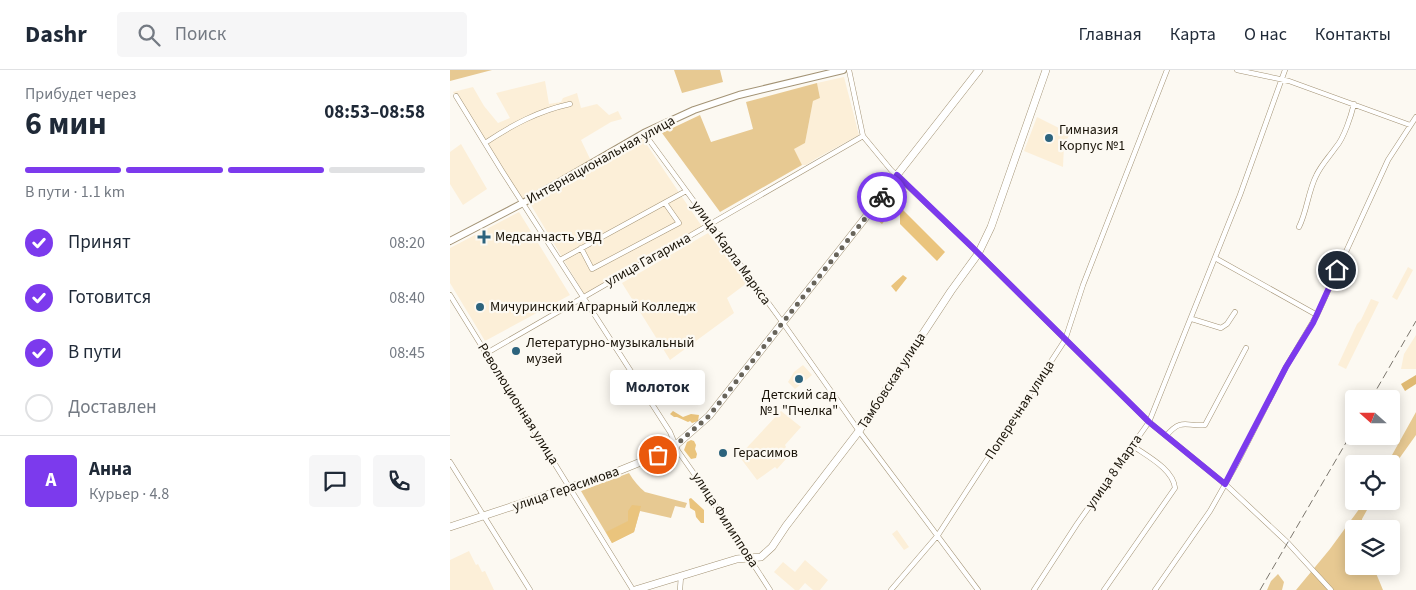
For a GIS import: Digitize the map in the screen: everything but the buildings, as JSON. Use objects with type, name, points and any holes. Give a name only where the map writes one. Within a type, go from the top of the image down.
[{"type":"main road","name":"Интернациональная улица","points":[[450,241],[523,203],[644,133],[694,110],[739,95],[843,70]]},
{"type":"main road","name":"улица Герасимова","points":[[450,527],[616,472],[658,455],[675,446],[692,433],[709,416],[783,323],[979,70]]},
{"type":"main road","name":"Тамбовская улица","points":[[634,590],[737,559],[761,557],[772,548],[786,526],[859,431],[951,291],[978,254],[991,227],[1046,70]]},
{"type":"street","points":[[849,70],[863,136],[897,175],[1149,422],[1225,484],[1288,543],[1331,590]]},
{"type":"street","name":"Поперечная улица","points":[[891,590],[938,535],[1065,340],[1083,285],[1167,70]]},
{"type":"street","points":[[1237,70],[1289,81],[1410,125]]},
{"type":"street","name":"улица 8 Марта","points":[[1034,590],[1077,524],[1149,422],[1192,319],[1286,70]]},
{"type":"street","name":"улица Филиппова","points":[[456,96],[670,432],[675,446],[770,590]]},
{"type":"street","points":[[485,143],[509,127],[534,115],[570,104]]},
{"type":"street","points":[[1299,227],[1307,209],[1309,193],[1315,176],[1337,146],[1354,104]]},
{"type":"street","points":[[1155,590],[1210,511],[1225,484],[1286,367],[1317,315],[1388,160],[1416,117]]},
{"type":"street","name":"улица Карла Маркса","points":[[644,133],[783,323],[859,431],[978,590]]},
{"type":"street","name":"улица Гагарина","points":[[485,354],[863,136]]},
{"type":"street","points":[[560,260],[686,191]]},
{"type":"street","points":[[581,248],[592,269],[679,223],[665,203]]},
{"type":"street","points":[[1215,258],[1317,315]]},
{"type":"street","name":"Революционная улица","points":[[450,295],[485,354],[634,590]]},
{"type":"street","points":[[1192,319],[1221,328],[1227,324],[1235,312]]},
{"type":"street","points":[[1166,436],[1177,426],[1205,425],[1246,348]]},
{"type":"street","points":[[1104,590],[1175,488],[1175,484],[1168,474],[1133,446]]},
{"type":"street","points":[[450,462],[530,590]]},
{"type":"street","points":[[680,590],[682,576]]},
{"type":"shaded area","points":[[450,70],[492,70],[450,81]]},
{"type":"shaded area","points":[[674,70],[720,70],[723,82],[682,93]]},
{"type":"shaded area","points":[[844,77],[859,135],[806,165],[802,165],[793,149],[805,143],[813,101],[820,98],[817,83]]},
{"type":"shaded area","points":[[545,81],[549,104],[561,102],[563,98],[577,93],[581,108],[597,104],[609,115],[618,111],[622,119],[611,122],[581,140],[591,161],[521,199],[453,92],[473,87],[484,106],[498,123],[510,118],[496,93]]},
{"type":"shaded area","points":[[817,83],[820,98],[813,101],[805,143],[794,149],[802,165],[720,212],[662,133],[700,115],[711,142],[753,129],[746,102]]},
{"type":"shaded area","name":"Гимназия Корпус №1","points":[[1037,117],[1063,130],[1066,124],[1073,128],[1064,145],[1063,167],[1024,151]]},
{"type":"shaded area","points":[[643,139],[703,228],[584,294],[531,205]]},
{"type":"shaded area","points":[[461,144],[487,189],[463,205],[450,184],[450,152]]},
{"type":"shaded area","points":[[898,183],[907,192],[899,201],[889,193]]},
{"type":"shaded area","points":[[886,202],[894,209],[882,224],[873,217]]},
{"type":"shaded area","points":[[900,207],[945,252],[937,261],[900,224]]},
{"type":"shaded area","points":[[519,212],[570,295],[485,341],[450,283],[450,248]]},
{"type":"shaded area","points":[[708,233],[747,283],[727,298],[734,313],[670,360],[622,283]]},
{"type":"shaded area","points":[[1408,267],[1413,270],[1397,300],[1392,297]]},
{"type":"shaded area","points":[[903,275],[907,278],[896,292],[891,286]]},
{"type":"shaded area","points":[[1371,299],[1379,302],[1346,369],[1338,365]]},
{"type":"shaded area","points":[[1416,335],[1416,369],[1401,369],[1404,354]]},
{"type":"shaded area","name":"Детский сад №1 \"Пчелка\"","points":[[803,365],[812,375],[795,389],[788,382],[794,372]]},
{"type":"shaded area","points":[[1416,375],[1416,384],[1405,391],[1401,384]]},
{"type":"shaded area","points":[[673,411],[683,417],[691,414],[699,415],[698,421],[692,423],[674,417],[670,414]]},
{"type":"shaded area","points":[[781,411],[801,427],[782,451],[786,459],[777,469],[775,467],[757,480],[739,456]]},
{"type":"shaded area","points":[[1416,412],[1416,435],[1400,457],[1400,455],[1392,455],[1398,445],[1400,445],[1400,441]]},
{"type":"shaded area","points":[[691,440],[696,445],[697,454],[696,458],[691,459],[684,450],[687,442]]},
{"type":"shaded area","points":[[629,473],[645,492],[687,503],[685,508],[675,506],[671,518],[640,511],[634,532],[612,543],[581,491]]},
{"type":"shaded area","points":[[691,498],[704,510],[704,523],[701,523],[696,517],[695,511],[690,508],[689,499]]},
{"type":"shaded area","points":[[632,505],[641,506],[634,532],[612,543],[606,532],[628,521],[628,511]]},
{"type":"shaded area","points":[[1358,510],[1367,510],[1362,520],[1351,520]]},
{"type":"shaded area","points":[[1345,528],[1345,575],[1377,575],[1383,590],[1296,590]]},
{"type":"shaded area","points":[[897,530],[909,547],[904,550],[892,534]]},
{"type":"shaded area","points":[[469,551],[476,565],[478,564],[482,572],[485,571],[494,590],[450,590],[450,560]]},
{"type":"shaded area","points":[[805,560],[828,580],[820,590],[813,590],[805,583],[799,590],[795,590],[774,572],[783,562],[795,572]]},
{"type":"shaded area","points":[[1278,574],[1284,582],[1282,590],[1267,590],[1271,581]]},
{"type":"railway","points":[[1376,390],[1416,321]]},
{"type":"railway","points":[[1260,590],[1345,444]]},
{"type":"way so far","points":[[658,455],[675,446],[709,416],[882,197]]},
{"type":"place","name":"Гимназия Корпус №1","points":[[1049,138]]},
{"type":"place","name":"Медсанчасть УВД","points":[[484,237]]},
{"type":"place","name":"Мичуринский Аграрный Колледж","points":[[480,307]]},
{"type":"place","name":"Летературно-музыкальный музей","points":[[516,351]]},
{"type":"place","name":"Детский сад №1 \"Пчелка\"","points":[[799,379]]},
{"type":"place","name":"Герасимов","points":[[723,453]]},
{"type":"place","name":"Молоток","points":[[658,455]]},
{"type":"route","points":[[882,197],[897,175],[1149,422],[1225,484],[1286,367],[1313,323],[1337,270]]}]
